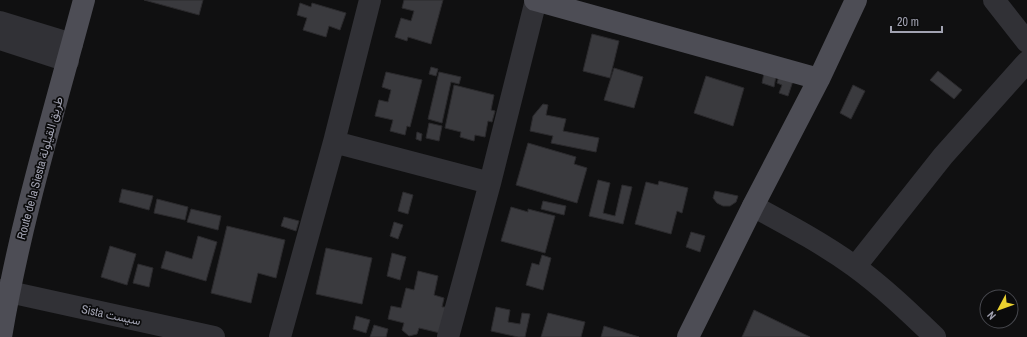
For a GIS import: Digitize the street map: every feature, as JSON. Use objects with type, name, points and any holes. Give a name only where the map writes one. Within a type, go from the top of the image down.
[{"type":"main road","name":"Route de la Siesta طريق القيلولة","points":[[1,337],[4,291],[36,181],[84,0]]},
{"type":"main road","points":[[535,0],[819,79]]},
{"type":"main road","points":[[688,337],[753,206],[819,79],[856,0]]},
{"type":"street","points":[[280,337],[334,142],[370,0]]},
{"type":"street","points":[[448,337],[490,183],[535,0]]},
{"type":"street","points":[[994,0],[1027,42]]},
{"type":"street","points":[[0,22],[70,52]]},
{"type":"street","points":[[0,39],[70,52]]},
{"type":"street","points":[[854,267],[943,156],[1027,62]]},
{"type":"street","points":[[334,142],[490,183]]},
{"type":"street","points":[[753,206],[805,234],[854,267],[903,306],[935,337]]},
{"type":"street","name":"Sista سيست","points":[[4,291],[214,337]]},
{"type":"building","points":[[144,0],[203,0],[199,15]]},
{"type":"building","points":[[404,0],[443,0],[431,44],[408,37],[407,41],[395,37],[401,18],[411,21],[414,11],[402,8]]},
{"type":"building","points":[[300,3],[311,7],[312,3],[346,13],[340,30],[329,26],[326,37],[303,30],[307,18],[297,15]]},
{"type":"building","points":[[592,34],[619,41],[610,78],[583,71]]},
{"type":"building","points":[[431,67],[438,69],[436,76],[429,74]]},
{"type":"building","points":[[614,68],[643,77],[634,108],[604,100]]},
{"type":"building","points":[[938,71],[962,90],[954,99],[930,80]]},
{"type":"building","points":[[386,72],[422,80],[410,127],[407,126],[405,135],[390,131],[393,120],[375,116],[379,100],[388,102],[391,90],[382,87]]},
{"type":"building","points":[[439,72],[461,77],[459,84],[451,82],[442,123],[428,119]]},
{"type":"building","points":[[764,73],[776,76],[774,87],[762,83]]},
{"type":"building","points":[[706,76],[744,88],[733,126],[694,113]]},
{"type":"building","points":[[779,76],[793,81],[788,96],[779,93],[782,85],[777,83]]},
{"type":"building","points":[[454,85],[494,95],[491,110],[495,111],[492,122],[488,121],[485,137],[475,135],[474,141],[460,137],[461,132],[445,128]]},
{"type":"building","points":[[853,85],[865,91],[851,119],[840,113]]},
{"type":"building","points":[[543,104],[548,105],[546,115],[566,119],[563,131],[599,138],[596,152],[551,143],[553,136],[530,131],[533,116]]},
{"type":"building","points":[[429,123],[442,126],[439,141],[426,138]]},
{"type":"building","points":[[417,132],[422,134],[421,141],[416,139]]},
{"type":"building","points":[[528,143],[576,157],[574,164],[587,168],[577,203],[516,185]]},
{"type":"building","points":[[598,180],[610,183],[603,213],[615,216],[622,185],[632,187],[623,224],[589,216]]},
{"type":"building","points":[[659,181],[688,188],[682,213],[677,211],[671,234],[635,224],[646,182],[658,185]]},
{"type":"building","points":[[122,189],[153,196],[149,210],[119,202]]},
{"type":"building","points":[[715,191],[738,196],[736,202],[730,206],[723,206],[717,203],[713,198]]},
{"type":"building","points":[[403,192],[413,195],[408,214],[398,211]]},
{"type":"building","points":[[157,199],[188,207],[185,220],[154,213]]},
{"type":"building","points":[[543,201],[566,206],[564,215],[541,209]]},
{"type":"building","points":[[511,207],[528,212],[528,209],[555,216],[545,253],[501,241]]},
{"type":"building","points":[[191,209],[221,216],[218,230],[187,222]]},
{"type":"building","points":[[284,217],[299,221],[296,231],[281,226]]},
{"type":"building","points":[[394,222],[403,225],[398,239],[390,236]]},
{"type":"building","points":[[227,226],[285,240],[276,278],[258,273],[251,303],[211,293]]},
{"type":"building","points":[[691,232],[705,236],[700,252],[686,247]]},
{"type":"building","points":[[198,236],[217,242],[206,281],[161,268],[166,251],[192,259]]},
{"type":"building","points":[[110,246],[136,254],[127,285],[101,277]]},
{"type":"building","points":[[326,248],[372,258],[362,304],[316,294]]},
{"type":"building","points":[[392,253],[406,257],[400,280],[387,276]]},
{"type":"building","points":[[542,255],[551,258],[543,290],[526,285],[532,263],[539,265]]},
{"type":"building","points":[[138,264],[153,268],[149,287],[133,283]]},
{"type":"building","points":[[418,271],[438,276],[434,295],[444,298],[442,307],[446,307],[440,333],[419,328],[417,334],[409,336],[402,330],[404,323],[388,319],[391,306],[401,308],[406,288],[414,290]]},
{"type":"building","points":[[496,307],[510,310],[508,322],[520,324],[522,313],[530,314],[525,337],[518,337],[491,331]]},
{"type":"building","points":[[754,310],[810,337],[742,337]]},
{"type":"building","points":[[548,313],[585,322],[581,337],[541,337]]},
{"type":"building","points":[[356,316],[370,320],[366,333],[353,329]]},
{"type":"building","points":[[374,325],[388,329],[386,337],[370,337]]},
{"type":"building","points":[[604,326],[639,337],[601,337]]}]
